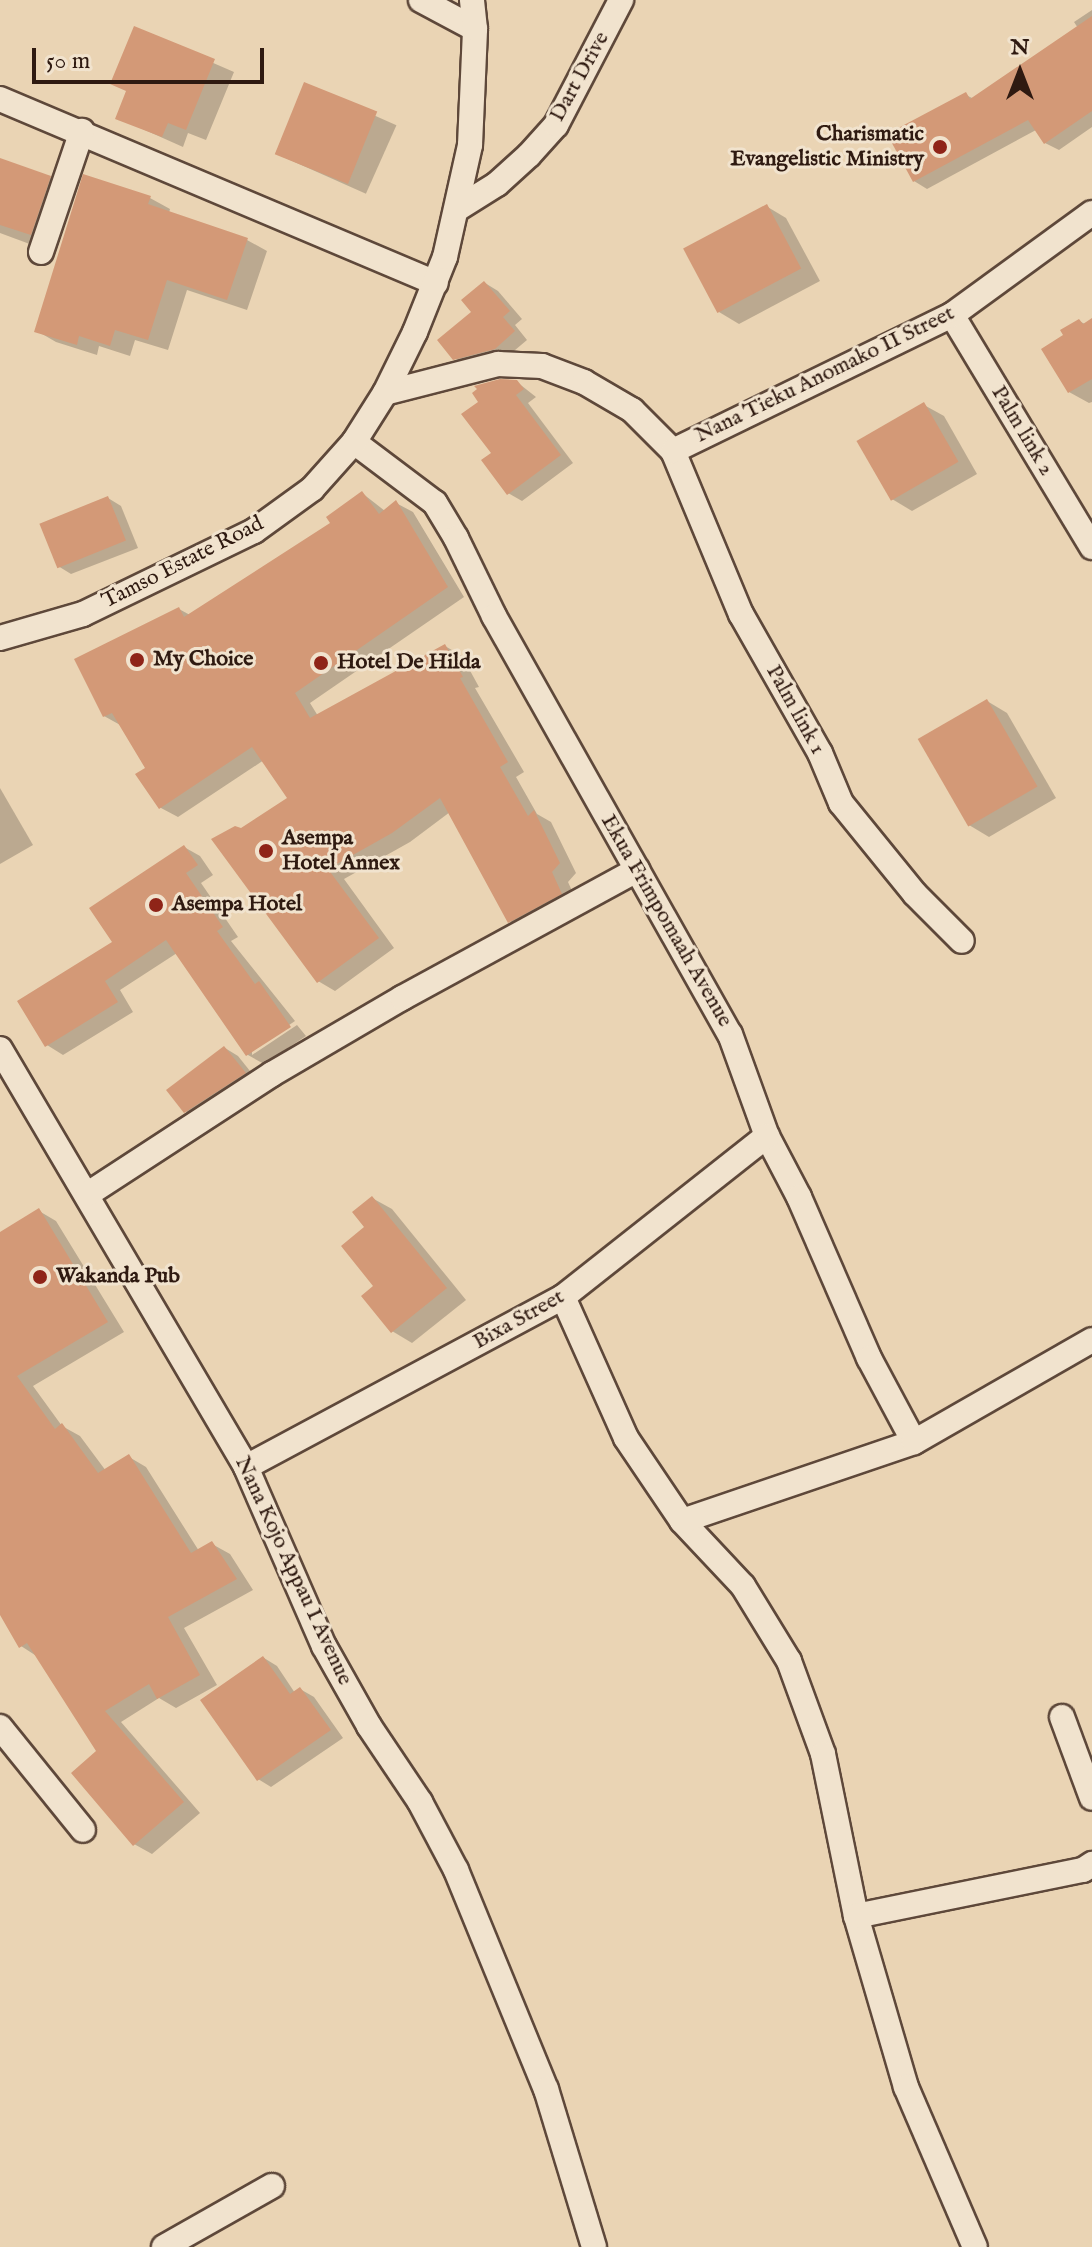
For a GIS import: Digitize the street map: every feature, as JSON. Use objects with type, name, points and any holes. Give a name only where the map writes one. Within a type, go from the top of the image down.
[{"type":"street","points":[[421,0],[475,29]]},
{"type":"street","name":"Tamso Estate Road","points":[[0,638],[83,614],[254,531],[312,489],[354,442],[385,393],[436,283],[457,209],[470,145],[475,29],[472,0]]},
{"type":"street","name":"Dart Drive","points":[[457,209],[497,184],[556,125],[621,0]]},
{"type":"street","points":[[0,99],[82,131],[436,283]]},
{"type":"street","points":[[41,252],[82,131]]},
{"type":"street","name":"Nana Tieku Anomako II Street","points":[[673,451],[952,315],[1092,213]]},
{"type":"street","name":"Palm link 2","points":[[952,315],[1092,547]]},
{"type":"street","points":[[385,393],[498,364],[542,366],[584,382],[632,410],[673,451]]},
{"type":"street","name":"Ekua Frimpomaah Avenue","points":[[354,442],[435,503],[494,616],[730,1034],[767,1136],[799,1197],[869,1358],[914,1442]]},
{"type":"street","name":"Palm link 1","points":[[673,451],[741,614],[820,753],[841,803],[915,894],[962,941]]},
{"type":"street","points":[[88,1194],[272,1074],[402,998],[637,870]]},
{"type":"street","name":"Nana Kojo Appau I Avenue","points":[[0,1049],[246,1467],[324,1646],[369,1726],[420,1802],[489,1943],[546,2089],[594,2247]]},
{"type":"street","name":"Bixa Street","points":[[246,1467],[563,1297],[767,1136]]},
{"type":"street","points":[[563,1297],[626,1438],[682,1521],[743,1586],[789,1661],[823,1754],[856,1916],[906,2087],[975,2247]]},
{"type":"street","points":[[682,1521],[914,1442],[1092,1340]]},
{"type":"street","points":[[1062,1717],[1092,1798]]},
{"type":"street","points":[[0,1727],[83,1830]]},
{"type":"street","points":[[856,1916],[1083,1870],[1092,1864]]},
{"type":"street","points":[[164,2247],[272,2186]]},
{"type":"building","points":[[1092,16],[1092,111],[1044,144],[1028,120],[913,182],[887,134],[966,92],[970,99]]},
{"type":"building","points":[[134,26],[215,59],[186,130],[168,123],[162,137],[115,119],[126,91],[110,84]]},
{"type":"building","points":[[304,82],[377,112],[348,184],[275,154]]},
{"type":"building","points":[[0,158],[51,176],[31,235],[0,225]]},
{"type":"building","points":[[83,174],[151,196],[148,204],[248,238],[227,300],[167,280],[148,340],[115,330],[110,346],[79,336],[77,345],[34,332]]},
{"type":"building","points":[[767,204],[801,268],[717,313],[683,249]]},
{"type":"building","points":[[484,281],[510,311],[503,317],[515,331],[495,349],[453,360],[437,340],[471,312],[461,300]]},
{"type":"building","points":[[1092,318],[1092,379],[1068,393],[1041,349],[1063,335],[1060,330],[1079,319],[1083,324]]},
{"type":"building","points":[[500,379],[517,380],[524,389],[516,395],[561,455],[507,495],[481,460],[491,453],[461,414],[478,402],[472,393],[477,389],[474,386]]},
{"type":"building","points":[[924,402],[958,462],[891,501],[856,441]]},
{"type":"building","points":[[362,491],[379,514],[396,500],[448,587],[295,693],[310,718],[445,644],[463,677],[460,678],[508,762],[500,767],[528,816],[534,810],[560,863],[552,872],[562,894],[508,923],[440,798],[392,833],[328,869],[379,938],[317,983],[211,839],[235,826],[241,828],[287,798],[252,747],[159,809],[135,774],[145,768],[112,713],[103,717],[74,659],[179,607],[184,617],[330,523],[326,517]]},
{"type":"building","points":[[108,496],[126,541],[57,568],[39,524]]},
{"type":"building","points":[[987,699],[1038,786],[968,826],[918,739]]},
{"type":"building","points":[[184,845],[198,865],[186,873],[223,927],[217,931],[255,984],[259,981],[291,1027],[246,1056],[166,940],[105,981],[118,1002],[45,1047],[17,1001],[112,942],[89,908]]},
{"type":"building","points":[[224,1046],[246,1073],[184,1113],[166,1090]]},
{"type":"building","points":[[372,1196],[447,1288],[391,1333],[361,1296],[373,1286],[341,1246],[364,1227],[352,1212]]},
{"type":"building","points":[[39,1208],[108,1322],[17,1376],[55,1429],[62,1423],[98,1473],[129,1454],[191,1553],[212,1541],[237,1579],[168,1617],[200,1675],[157,1699],[149,1684],[105,1711],[184,1802],[133,1846],[71,1773],[96,1751],[27,1643],[19,1648],[0,1615],[0,1232]]},
{"type":"building","points":[[263,1656],[290,1694],[300,1687],[331,1730],[257,1781],[200,1700]]},
{"type":"place","name":"Charismatic Evangelistic Ministry","points":[[940,147]]},
{"type":"place","name":"My Choice","points":[[137,660]]},
{"type":"place","name":"Hotel De Hilda","points":[[321,663]]},
{"type":"place","name":"Asempa Hotel Annex","points":[[266,851]]},
{"type":"place","name":"Asempa Hotel","points":[[156,905]]},
{"type":"place","name":"Wakanda Pub","points":[[40,1277]]}]
